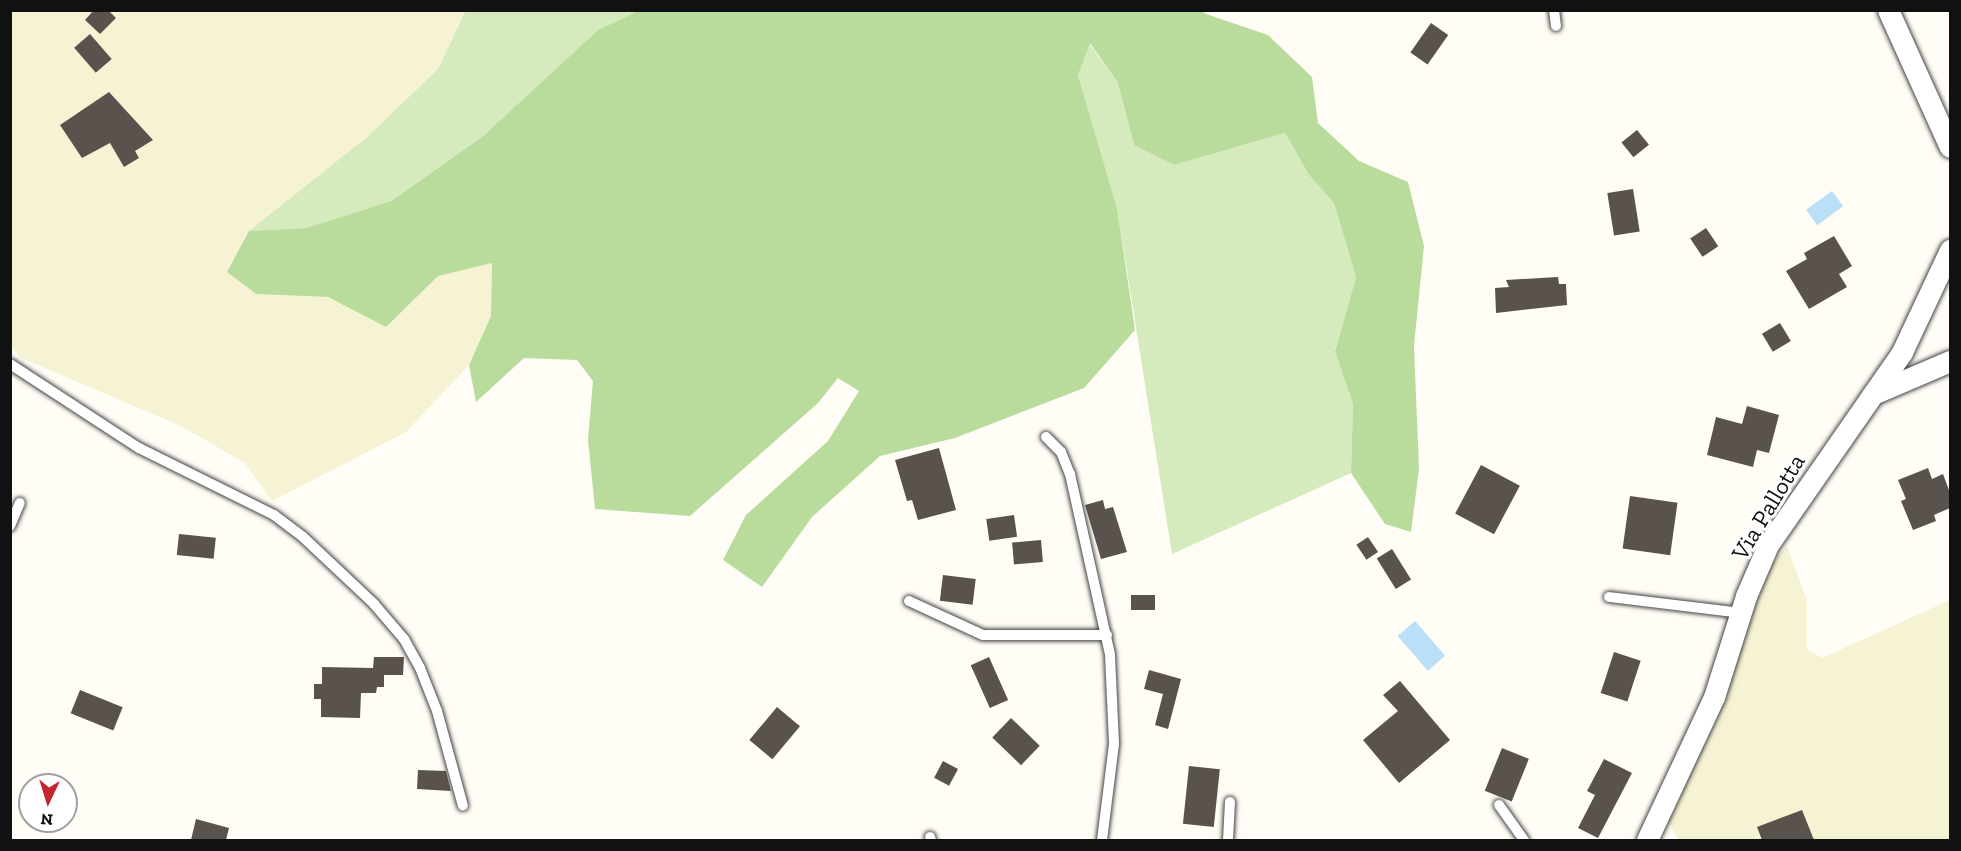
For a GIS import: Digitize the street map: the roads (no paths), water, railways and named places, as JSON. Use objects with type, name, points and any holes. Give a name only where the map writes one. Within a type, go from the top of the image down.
[{"type":"street","points":[[1888,10],[1950,147]]},
{"type":"street","name":"Via Pallotta","points":[[1647,840],[1714,697],[1741,613],[1774,535],[1873,394],[1916,328],[1950,250]]},
{"type":"street","points":[[1873,394],[1950,361]]},
{"type":"lane","points":[[1554,10],[1556,26]]},
{"type":"lane","points":[[10,364],[139,448],[274,515],[366,596],[397,630],[420,668],[440,720],[463,806]]},
{"type":"lane","points":[[1046,437],[1067,465],[1107,635],[1114,744],[1102,840]]},
{"type":"lane","points":[[10,526],[20,503]]},
{"type":"lane","points":[[1609,597],[1741,613]]},
{"type":"lane","points":[[909,602],[983,635],[1107,635]]},
{"type":"lane","points":[[1228,840],[1230,802]]},
{"type":"lane","points":[[1499,805],[1524,840]]},
{"type":"water","points":[[1832,191],[1843,206],[1817,225],[1806,210]]},
{"type":"water","points":[[1415,621],[1445,656],[1428,671],[1398,636]]}]
